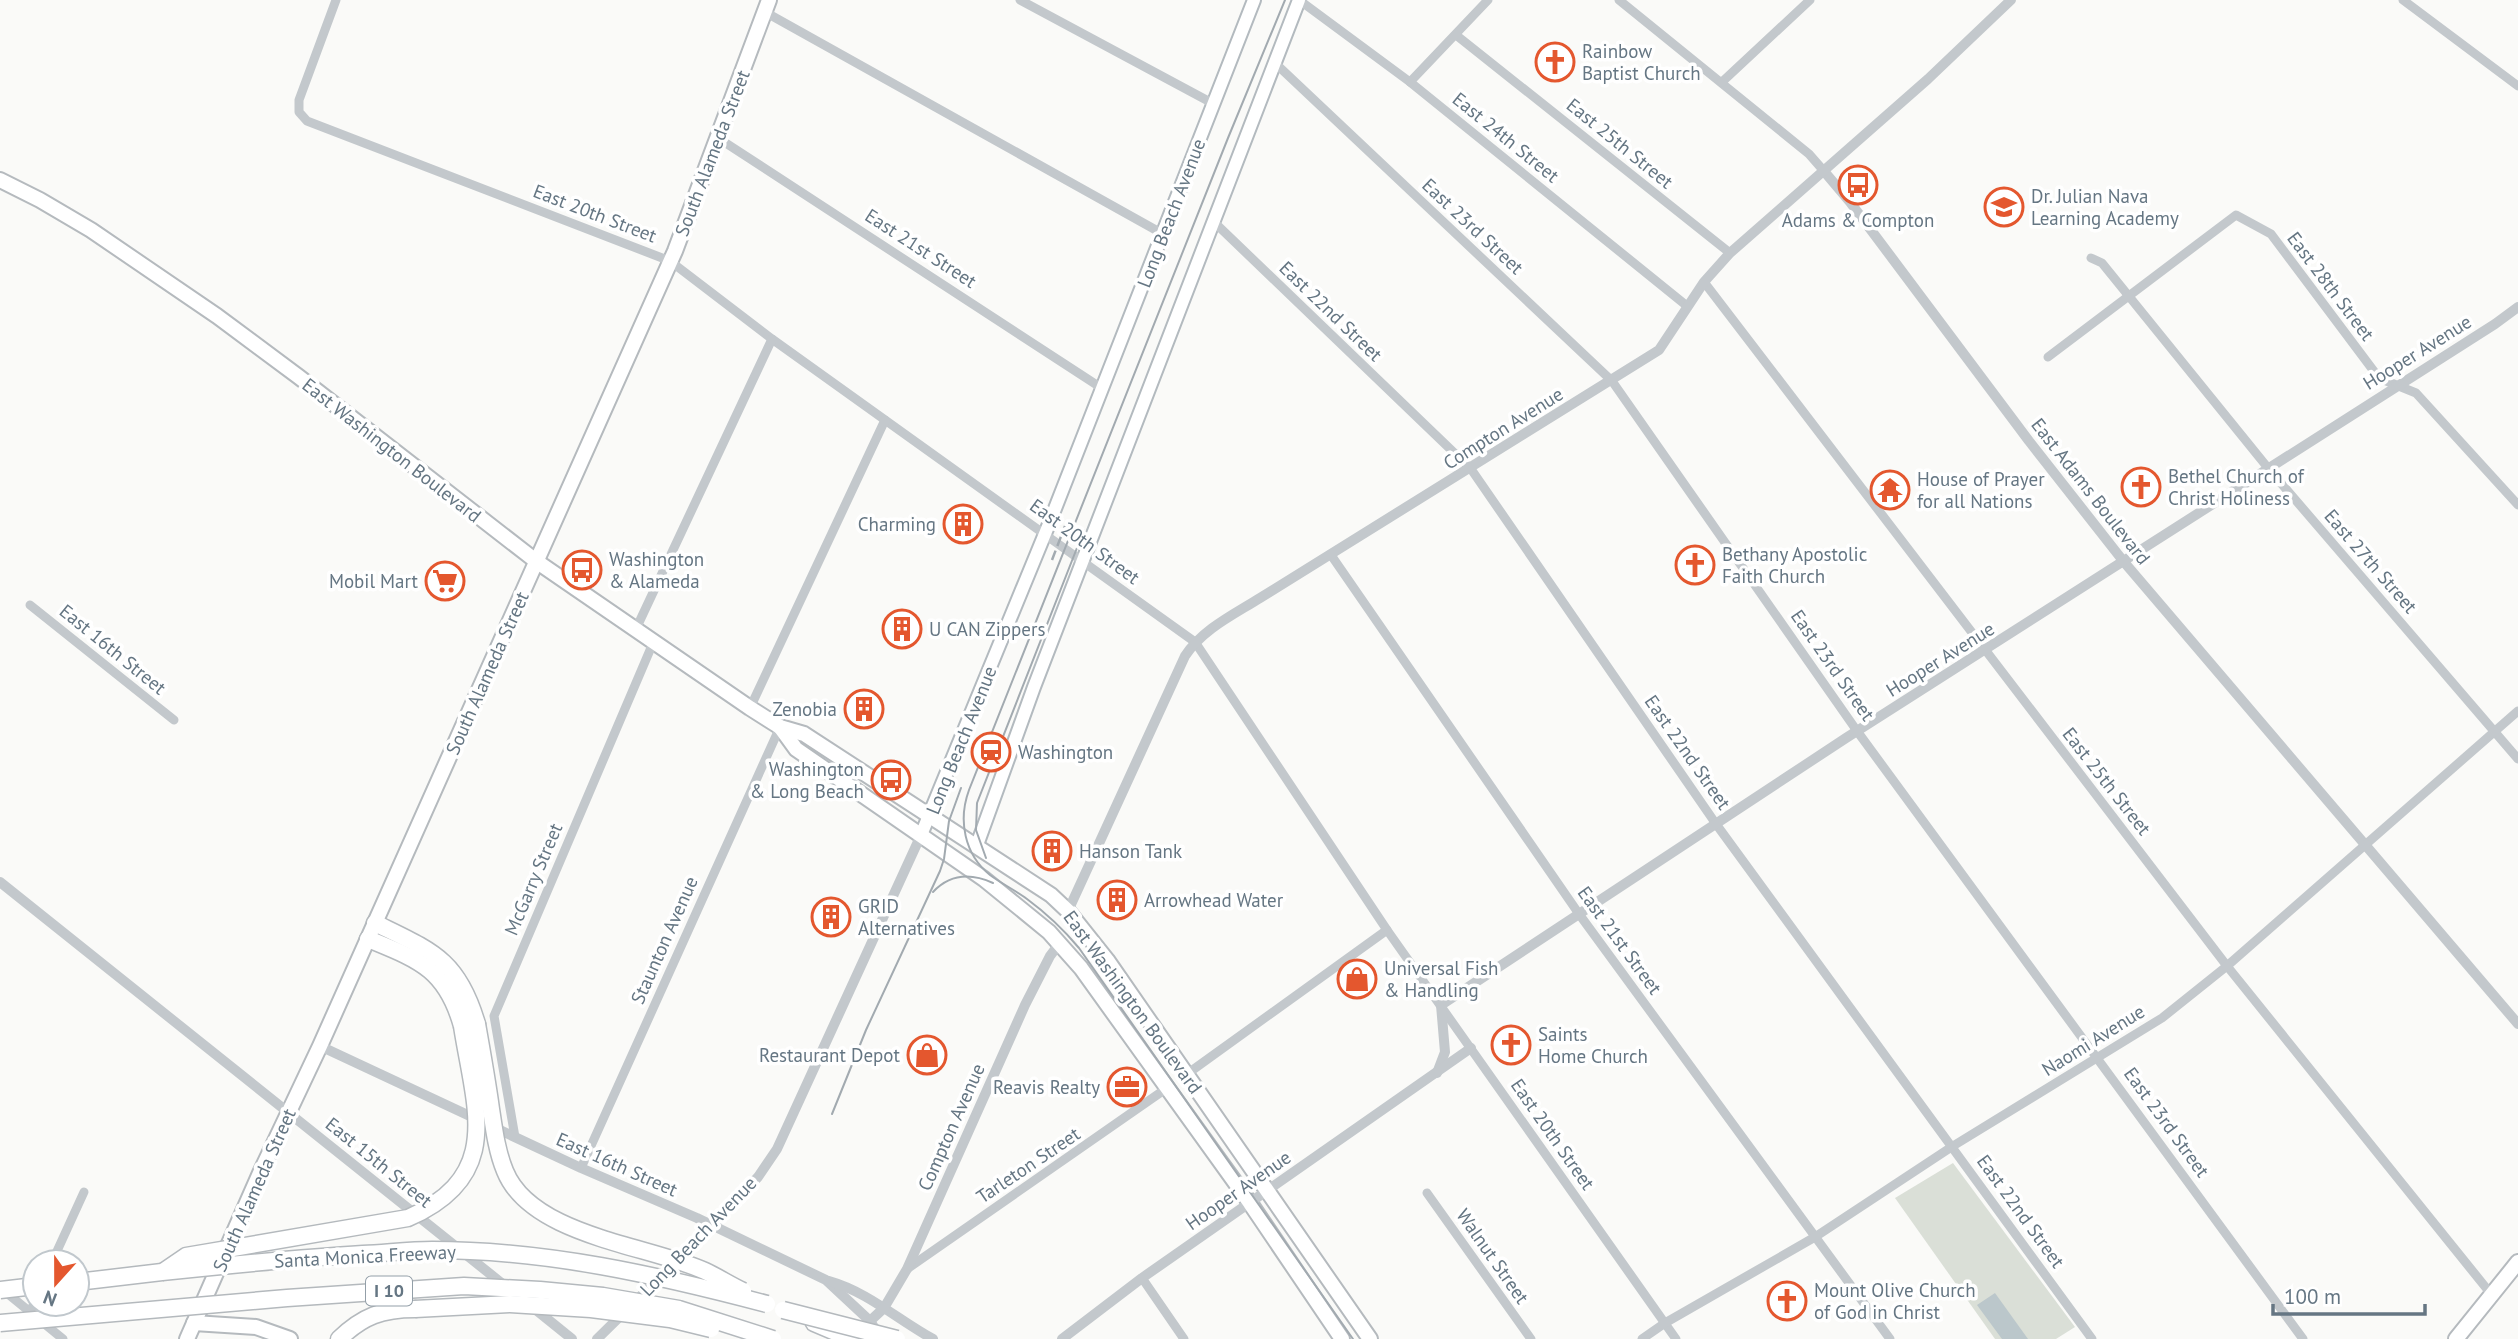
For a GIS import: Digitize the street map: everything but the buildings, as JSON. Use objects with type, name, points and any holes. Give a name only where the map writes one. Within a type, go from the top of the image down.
[{"type":"highway","points":[[162,1272],[186,1256],[408,1218],[431,1208],[451,1194],[470,1163],[478,1124],[469,997],[453,971],[430,951],[375,923]]},
{"type":"highway","points":[[368,939],[411,957],[433,972],[447,988],[470,1025],[505,1173],[522,1197],[536,1210],[552,1220],[704,1271],[767,1304]]},
{"type":"highway","name":"Santa Monica Freeway","points":[[91,1280],[292,1259],[431,1250],[515,1254],[600,1264],[678,1280],[767,1304],[852,1339]]},
{"type":"highway","name":"Santa Monica Freeway","points":[[0,1323],[287,1298],[464,1286],[603,1296],[679,1309],[772,1339]]},
{"type":"highway","points":[[0,1288],[21,1287]]},
{"type":"highway","points":[[339,1339],[364,1319],[390,1308],[510,1304],[670,1319],[756,1339]]},
{"type":"highway","points":[[783,1310],[897,1339]]},
{"type":"main road","name":"Long Beach Avenue","points":[[921,835],[1046,534],[1254,0]]},
{"type":"main road","points":[[940,849],[964,855],[972,853],[979,839],[1034,687],[1299,0]]},
{"type":"main road","name":"South Alameda Street","points":[[187,1339],[670,261],[768,3]]},
{"type":"main road","name":"East Washington Boulevard","points":[[0,180],[90,230],[217,316],[536,561],[635,631],[780,727],[804,734],[931,815],[979,839],[1051,895],[1068,911],[1107,960],[1370,1339]]},
{"type":"main road","name":"East Washington Boulevard","points":[[780,727],[796,749],[1005,895],[1036,920],[1059,944],[1081,968],[1250,1203],[1342,1339]]},
{"type":"main road","points":[[2456,1339],[2491,1294],[2515,1271]]},
{"type":"main road","points":[[194,1323],[256,1327],[290,1339]]},
{"type":"street","name":"East 20th Street","points":[[336,0],[299,100],[299,112],[307,121],[670,261],[772,339],[1195,642],[1387,930],[1676,1339]]},
{"type":"street","points":[[1020,0],[1212,103]]},
{"type":"street","name":"East 24th Street","points":[[1299,0],[1410,82],[1687,306]]},
{"type":"street","points":[[1410,82],[1488,0]]},
{"type":"street","name":"East Adams Boulevard","points":[[1619,0],[1809,154],[2124,562],[2518,1024]]},
{"type":"street","points":[[1722,82],[1810,0]]},
{"type":"street","name":"Compton Avenue","points":[[1068,911],[1185,656],[1195,642],[1214,627],[1659,350],[1704,282],[1730,253],[1928,79],[2011,0]]},
{"type":"street","points":[[2403,0],[2518,86]]},
{"type":"street","points":[[768,3],[1163,234]]},
{"type":"street","name":"East 25th Street","points":[[1456,35],[1730,253]]},
{"type":"street","name":"East 23rd Street","points":[[1275,63],[1612,381],[1857,731],[2303,1339]]},
{"type":"street","name":"East 21st Street","points":[[718,138],[1103,389]]},
{"type":"street","name":"East 28th Street","points":[[2129,296],[2236,215],[2271,234],[2379,378],[2416,393],[2518,505]]},
{"type":"street","name":"East 22nd Street","points":[[1214,222],[1471,469],[1716,824],[2092,1339]]},
{"type":"street","name":"East 27th Street","points":[[2091,258],[2102,263],[2268,468],[2518,759]]},
{"type":"street","name":"East 25th Street","points":[[1704,282],[2227,966],[2491,1294]]},
{"type":"street","points":[[2048,357],[2129,296]]},
{"type":"street","name":"Hooper Avenue","points":[[1441,1005],[1857,731],[2495,324],[2518,306]]},
{"type":"street","points":[[635,631],[772,339]]},
{"type":"street","points":[[750,708],[885,420]]},
{"type":"street","name":"East 21st Street","points":[[1331,555],[1579,914],[1890,1339]]},
{"type":"street","name":"East 16th Street","points":[[30,606],[174,720]]},
{"type":"street","name":"McGarry Street","points":[[515,1137],[494,1016],[653,643]]},
{"type":"street","name":"Naomi Avenue","points":[[1642,1339],[1665,1323],[1815,1237],[1953,1146],[2162,1018],[2227,966],[2518,711]]},
{"type":"street","name":"Staunton Avenue","points":[[581,1168],[780,727]]},
{"type":"street","name":"Long Beach Avenue","points":[[597,1339],[712,1226],[758,1177],[777,1149],[921,835]]},
{"type":"street","name":"East 15th Street","points":[[0,882],[572,1339]]},
{"type":"street","points":[[1187,1074],[1387,930]]},
{"type":"street","name":"Compton Avenue","points":[[870,1321],[884,1308],[907,1269],[1026,1005],[1050,956],[1059,944]]},
{"type":"street","points":[[1437,1073],[1445,1052],[1441,1005]]},
{"type":"street","name":"East 16th Street","points":[[320,1046],[827,1280],[870,1321],[881,1339]]},
{"type":"street","name":"Hooper Avenue","points":[[1062,1339],[1142,1278],[1471,1048]]},
{"type":"street","name":"Tarleton Street","points":[[907,1269],[1167,1088]]},
{"type":"street","points":[[58,1248],[84,1192]]},
{"type":"street","name":"Walnut Street","points":[[1427,1193],[1531,1339]]},
{"type":"street","points":[[1142,1278],[1184,1339]]},
{"type":"street","points":[[827,1280],[849,1287],[933,1339]]},
{"type":"street","points":[[0,1288],[21,1305]]},
{"type":"street","points":[[37,1318],[63,1339]]},
{"type":"shaded area","points":[[1953,1163],[2075,1327],[2056,1339],[1995,1339],[1895,1198]]},
{"type":"shaded area","points":[[1995,1293],[2028,1339],[2002,1339],[1977,1305]]},
{"type":"tram line","points":[[1285,0],[969,790],[964,825],[969,847],[981,867],[1041,910],[1079,948],[1353,1339]]},
{"type":"tram line","points":[[986,858],[976,830],[977,803],[1084,530]]},
{"type":"tram line","points":[[832,1114],[866,1030],[940,871],[949,821],[961,788]]},
{"type":"tram line","points":[[933,892],[946,882],[961,877],[993,883]]},
{"type":"railway","points":[[1052,560],[1065,526]]},
{"type":"place","name":"Rainbow Baptist Church","points":[[1555,62]]},
{"type":"place","name":"Adams & Compton","points":[[1858,185]]},
{"type":"place","name":"Dr. Julian Nava Learning Academy","points":[[2004,207]]},
{"type":"place","name":"Bethel Church of Christ Holiness","points":[[2141,487]]},
{"type":"place","name":"House of Prayer for all Nations","points":[[1890,490]]},
{"type":"place","name":"Charming","points":[[963,524]]},
{"type":"place","name":"Bethany Apostolic Faith Church","points":[[1695,565]]},
{"type":"place","name":"Washington & Alameda","points":[[582,570]]},
{"type":"place","name":"Mobil Mart","points":[[445,581]]},
{"type":"place","name":"U CAN Zippers","points":[[902,629]]},
{"type":"place","name":"Zenobia","points":[[864,709]]},
{"type":"place","name":"Washington","points":[[991,752]]},
{"type":"place","name":"Washington & Long Beach","points":[[891,780]]},
{"type":"place","name":"Hanson Tank","points":[[1052,851]]},
{"type":"place","name":"Arrowhead Water","points":[[1117,900]]},
{"type":"place","name":"GRID Alternatives","points":[[831,917]]},
{"type":"place","name":"Universal Fish & Handling","points":[[1357,979]]},
{"type":"place","name":"Saints Home Church","points":[[1511,1045]]},
{"type":"place","name":"Restaurant Depot","points":[[927,1055]]},
{"type":"place","name":"Reavis Realty","points":[[1127,1087]]},
{"type":"place","name":"Mount Olive Church of God in Christ","points":[[1787,1301]]}]
